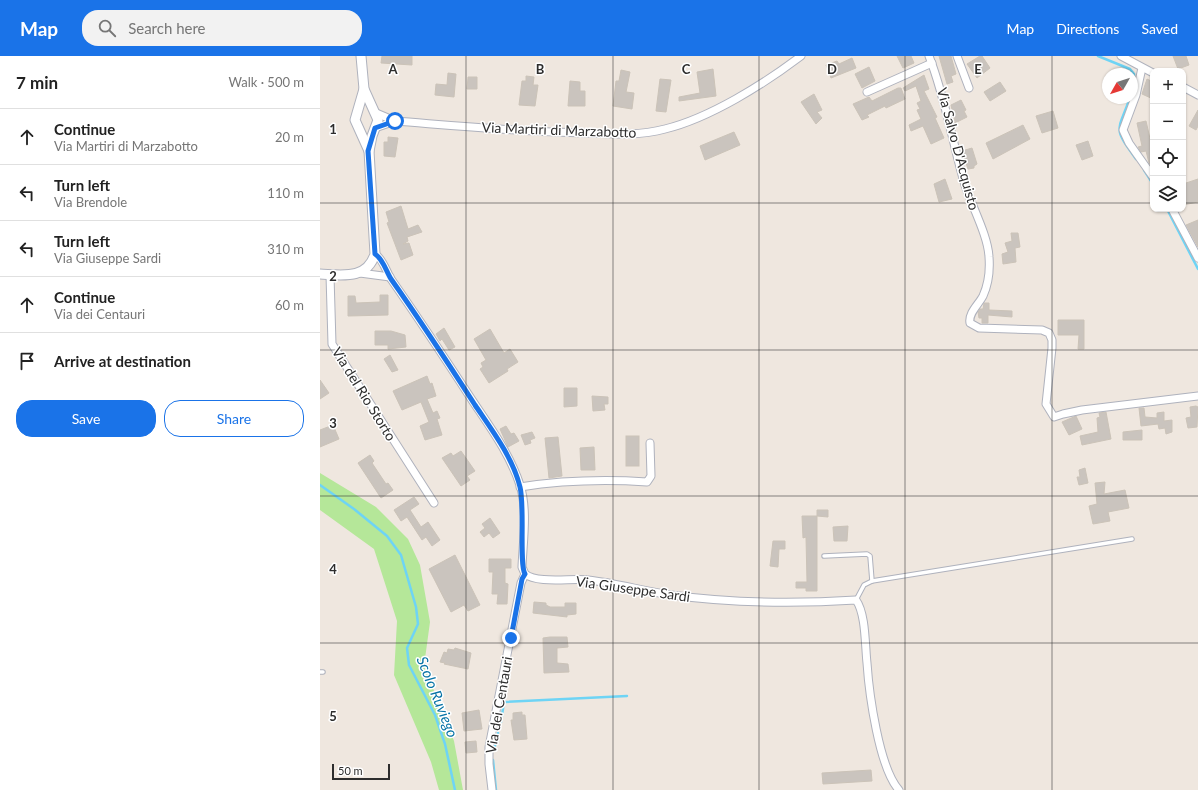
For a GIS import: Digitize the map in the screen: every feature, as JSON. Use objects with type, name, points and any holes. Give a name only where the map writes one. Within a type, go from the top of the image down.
[{"type":"street","points":[[361,56],[364,89],[378,120],[368,151]]},
{"type":"street","name":"Via Martiri di Marzabotto","points":[[374,112],[395,121],[539,132],[632,134],[652,132],[676,126],[746,92],[800,56]]},
{"type":"street","name":"Via Salvo D'Acquisto","points":[[929,56],[939,82],[964,180],[988,244],[989,258],[987,283],[983,296],[970,317],[972,325],[979,328],[1042,330],[1049,333],[1052,340],[1052,348],[1046,404],[1054,417],[1082,410],[1198,396]]},
{"type":"street","points":[[957,56],[968,88]]},
{"type":"street","points":[[1120,56],[1150,72]]},
{"type":"street","points":[[867,92],[932,63]]},
{"type":"street","points":[[1142,68],[1136,95],[1123,130],[1124,136],[1152,176]]},
{"type":"street","points":[[360,273],[370,266],[375,254],[368,151],[355,120],[364,89]]},
{"type":"street","points":[[1186,89],[1198,95]]},
{"type":"street","points":[[358,113],[365,109],[374,112]]},
{"type":"street","name":"Via Martiri di Marzabotto","points":[[375,128],[395,121]]},
{"type":"street","points":[[358,127],[365,131],[375,128]]},
{"type":"street","points":[[1174,212],[1198,256]]},
{"type":"street","points":[[375,254],[380,258],[390,277],[429,333],[503,449],[520,487],[524,522],[522,567],[525,574]]},
{"type":"street","points":[[320,274],[360,273],[390,277]]},
{"type":"street","name":"Via del Rio Storto","points":[[330,274],[332,344],[434,503]]},
{"type":"street","points":[[520,487],[574,480],[607,479],[647,482],[651,476],[650,443]]},
{"type":"street","name":"Via Giuseppe Sardi","points":[[525,574],[537,579],[598,582],[645,591],[706,599],[808,603],[856,600]]},
{"type":"street","name":"Via dei Centauri","points":[[492,790],[488,764],[489,747],[521,583],[525,574]]},
{"type":"street","points":[[856,600],[860,605],[868,679],[880,747],[888,770],[899,790]]},
{"type":"lane","points":[[856,600],[859,591],[872,581],[1132,539]]},
{"type":"lane","points":[[824,556],[867,554],[870,556],[872,581]]},
{"type":"green space","points":[[320,473],[376,507],[408,539],[420,565],[430,622],[424,666],[454,741],[463,790],[439,790],[431,762],[394,675],[397,621],[374,549],[320,510]]},
{"type":"building","points":[[382,56],[412,56],[412,65],[381,63]]},
{"type":"building","points":[[897,56],[911,56],[914,63],[903,68]]},
{"type":"building","points":[[939,56],[951,56],[956,74],[951,76],[953,82],[947,84]]},
{"type":"building","points":[[982,56],[990,68],[977,78],[967,64]]},
{"type":"building","points":[[1173,56],[1186,56],[1189,65],[1178,68]]},
{"type":"building","points":[[852,58],[856,68],[831,78],[826,65],[837,61],[839,64]]},
{"type":"building","points":[[869,67],[875,81],[862,88],[855,74]]},
{"type":"building","points":[[713,69],[716,96],[679,101],[679,97],[700,93],[697,72]]},
{"type":"building","points":[[621,70],[630,72],[626,92],[634,93],[632,109],[613,106],[616,81],[619,81]]},
{"type":"building","points":[[448,73],[456,74],[454,97],[435,95],[436,84],[447,85]]},
{"type":"building","points":[[924,75],[929,89],[924,91],[937,117],[935,118],[944,138],[931,144],[923,126],[911,131],[909,125],[921,119],[917,110],[920,109],[917,103],[921,101],[916,86],[905,91],[903,88]]},
{"type":"building","points":[[526,76],[534,77],[533,85],[538,85],[535,106],[519,105],[522,81],[526,81]]},
{"type":"building","points":[[468,77],[477,77],[477,89],[467,89]]},
{"type":"building","points":[[660,79],[671,80],[666,112],[656,111]]},
{"type":"building","points":[[1147,79],[1150,80],[1150,98],[1142,94]]},
{"type":"building","points":[[570,81],[580,82],[580,91],[585,91],[585,106],[568,106]]},
{"type":"building","points":[[1000,82],[1006,91],[990,101],[984,92]]},
{"type":"building","points":[[898,88],[901,88],[905,99],[886,108],[885,106],[867,115],[869,117],[862,120],[853,104],[869,97],[872,101]]},
{"type":"building","points":[[814,94],[822,110],[817,112],[822,118],[816,124],[801,102]]},
{"type":"building","points":[[961,100],[966,110],[964,111],[967,117],[955,123],[951,105]]},
{"type":"building","points":[[1198,110],[1198,126],[1196,130],[1189,126]]},
{"type":"building","points":[[1053,111],[1058,128],[1042,133],[1036,116]]},
{"type":"building","points":[[1146,121],[1150,139],[1150,164],[1146,151],[1141,152],[1138,147],[1142,146],[1137,123]]},
{"type":"building","points":[[1023,125],[1030,139],[993,159],[986,143]]},
{"type":"building","points":[[734,132],[740,145],[705,160],[700,146]]},
{"type":"building","points":[[388,137],[398,138],[395,157],[384,156],[384,142],[388,142]]},
{"type":"building","points":[[1088,141],[1093,156],[1082,160],[1076,145]]},
{"type":"building","points":[[972,148],[977,164],[974,168],[968,169],[962,151]]},
{"type":"building","points":[[945,179],[952,199],[939,202],[934,184]]},
{"type":"building","points":[[1198,179],[1198,202],[1186,204],[1186,183]]},
{"type":"building","points":[[401,206],[408,229],[418,225],[422,232],[407,237],[408,241],[403,244],[409,243],[413,255],[401,260],[387,223],[389,222],[386,212]]},
{"type":"building","points":[[1198,220],[1198,247],[1186,225]]},
{"type":"building","points":[[1011,233],[1018,233],[1020,247],[1015,248],[1016,262],[1003,264],[1002,254],[1008,252],[1005,243],[1012,241]]},
{"type":"building","points":[[380,295],[388,295],[388,315],[348,316],[348,296],[355,296],[356,303],[380,302]]},
{"type":"building","points":[[984,303],[989,303],[989,310],[1012,311],[1012,317],[988,315],[988,323],[982,323],[982,318],[979,318],[978,312],[980,309],[983,309]]},
{"type":"building","points":[[1058,320],[1084,320],[1084,349],[1078,349],[1079,335],[1058,335]]},
{"type":"building","points":[[444,328],[455,347],[449,350],[442,339],[440,341],[436,334]]},
{"type":"building","points":[[490,329],[504,353],[510,349],[518,362],[507,369],[508,371],[489,383],[480,369],[483,367],[481,363],[486,360],[474,339]]},
{"type":"building","points":[[375,331],[391,331],[405,335],[406,347],[388,349],[388,345],[375,345]]},
{"type":"building","points":[[390,355],[398,370],[392,372],[384,359]]},
{"type":"building","points":[[427,376],[430,384],[432,383],[436,396],[427,399],[433,413],[437,411],[440,418],[437,419],[442,435],[425,440],[420,426],[429,422],[421,402],[402,410],[393,391]]},
{"type":"building","points":[[320,380],[329,393],[320,399]]},
{"type":"building","points":[[564,388],[577,388],[577,406],[564,407]]},
{"type":"building","points":[[592,396],[608,397],[608,404],[604,404],[605,410],[593,411]]},
{"type":"building","points":[[1190,407],[1198,407],[1197,427],[1188,428],[1186,418],[1191,417]]},
{"type":"building","points":[[1139,408],[1144,408],[1145,417],[1157,418],[1157,413],[1164,412],[1164,421],[1172,420],[1172,432],[1166,434],[1165,428],[1159,429],[1158,424],[1141,426]]},
{"type":"building","points":[[1106,412],[1111,439],[1082,445],[1080,436],[1098,432],[1097,418],[1100,417],[1099,413]]},
{"type":"building","points":[[1076,416],[1082,429],[1069,435],[1062,422]]},
{"type":"building","points":[[333,425],[339,439],[320,447],[320,430]]},
{"type":"building","points":[[506,426],[511,434],[514,433],[519,441],[508,447],[500,429]]},
{"type":"building","points":[[1142,430],[1142,440],[1123,440],[1123,432]]},
{"type":"building","points":[[532,432],[535,438],[530,440],[531,443],[525,445],[521,435]]},
{"type":"building","points":[[626,436],[639,436],[639,466],[626,466]]},
{"type":"building","points":[[558,437],[562,476],[549,478],[545,438]]},
{"type":"building","points":[[594,447],[595,470],[581,470],[580,448]]},
{"type":"building","points":[[461,451],[475,471],[467,476],[470,480],[461,486],[442,458],[451,453],[453,456]]},
{"type":"building","points":[[370,455],[374,461],[372,463],[386,484],[388,483],[393,490],[381,498],[358,463]]},
{"type":"building","points":[[1085,468],[1088,483],[1079,485],[1077,477],[1080,477],[1079,470]]},
{"type":"building","points":[[1105,482],[1104,494],[1125,490],[1129,508],[1108,512],[1110,521],[1093,524],[1089,506],[1097,504],[1095,483]]},
{"type":"building","points":[[414,497],[419,504],[410,510],[421,527],[428,522],[440,540],[432,546],[426,537],[422,540],[407,517],[401,521],[394,510]]},
{"type":"building","points":[[817,510],[828,510],[828,517],[817,516]]},
{"type":"building","points":[[802,516],[817,516],[817,591],[806,591],[806,588],[796,588],[796,582],[807,582],[806,537],[803,538]]},
{"type":"building","points":[[490,518],[500,533],[493,538],[489,533],[484,537],[480,532],[485,528],[482,524]]},
{"type":"building","points":[[848,526],[847,541],[834,541],[833,527]]},
{"type":"building","points":[[773,541],[785,541],[785,549],[779,549],[778,567],[770,566]]},
{"type":"building","points":[[455,555],[480,605],[468,611],[464,605],[451,612],[429,569]]},
{"type":"building","points":[[489,559],[511,559],[511,568],[505,568],[505,583],[508,584],[507,604],[497,604],[498,594],[492,594],[493,572],[489,572]]},
{"type":"building","points":[[534,602],[546,603],[546,605],[550,607],[565,607],[565,603],[576,603],[576,614],[567,615],[567,617],[533,613]]},
{"type":"building","points":[[567,637],[568,647],[557,648],[557,663],[568,664],[569,672],[544,673],[543,638]]},
{"type":"building","points":[[455,648],[471,653],[468,669],[440,662],[444,652],[447,653],[448,649],[454,650]]},
{"type":"building","points":[[479,710],[482,729],[464,731],[462,713]]},
{"type":"building","points":[[522,712],[522,715],[525,715],[527,739],[514,740],[511,720],[513,720],[513,713]]},
{"type":"building","points":[[476,741],[477,752],[466,753],[465,742]]},
{"type":"building","points":[[871,770],[872,781],[823,784],[822,773]]},
{"type":"waterway","points":[[1098,56],[1128,68]]},
{"type":"waterway","points":[[1128,104],[1120,124],[1120,130],[1124,141],[1136,159]]},
{"type":"waterway","points":[[1144,170],[1150,179]]},
{"type":"waterway","points":[[1169,212],[1198,269]]},
{"type":"waterway","name":"Scolo Ruviego","points":[[320,485],[354,509],[387,536],[401,555],[416,607],[418,624],[407,648],[409,665],[435,715],[445,744],[455,790]]},
{"type":"waterway","points":[[501,722],[504,702],[627,696]]},
{"type":"waterway","points":[[494,750],[498,733]]},
{"type":"waterway","points":[[493,760],[496,790]]},
{"type":"route","points":[[395,121],[382,124],[374,129],[368,151],[375,254],[380,258],[390,277],[429,333],[503,449],[520,487],[524,522],[522,567],[525,574],[522,579],[511,638]]}]
